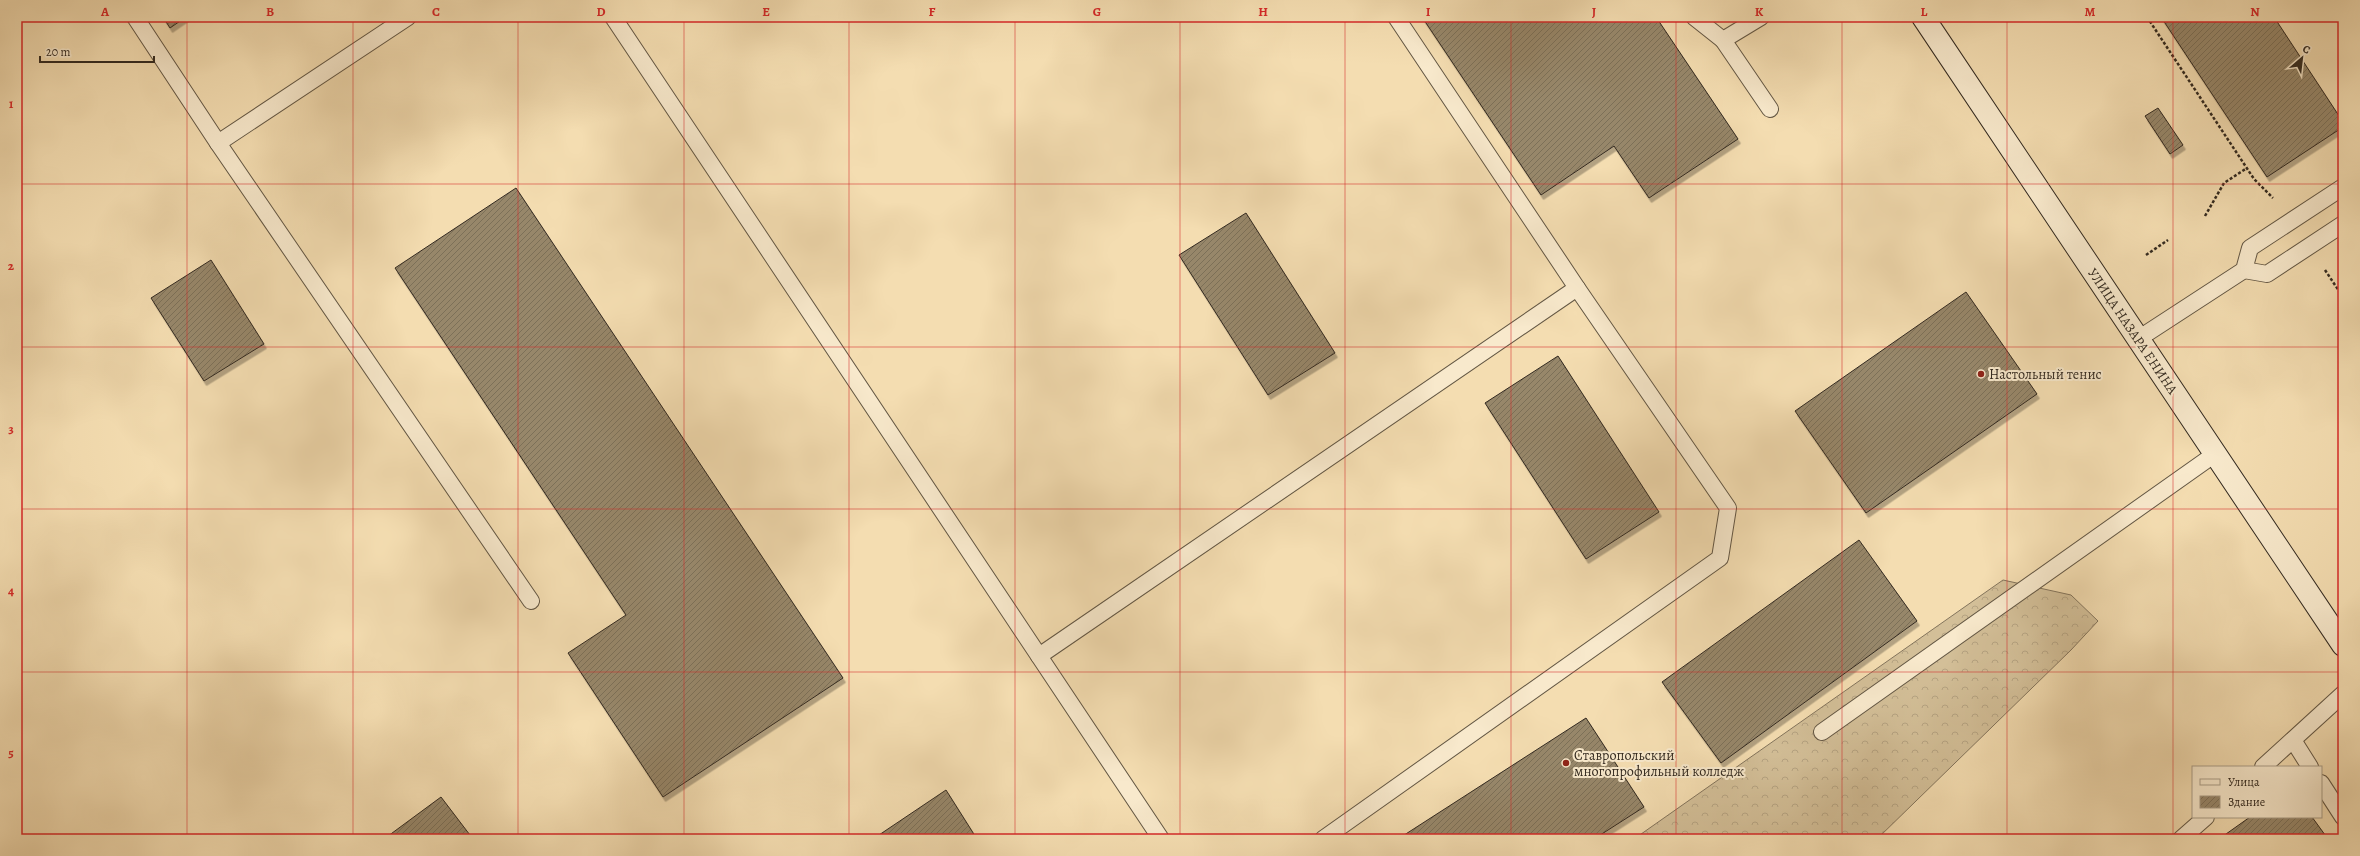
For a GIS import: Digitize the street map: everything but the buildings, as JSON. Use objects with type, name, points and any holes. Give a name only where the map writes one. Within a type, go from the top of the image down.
[{"type":"main road","name":"УЛИЦА НАЗАРА ЕНИНА","points":[[1923,17],[2343,646]]},
{"type":"lane","points":[[135,17],[218,143],[531,601]]},
{"type":"lane","points":[[218,143],[408,17]]},
{"type":"lane","points":[[613,17],[1161,839]]},
{"type":"lane","points":[[1322,839],[1720,558],[1728,508],[1577,288],[1396,17]]},
{"type":"lane","points":[[1694,17],[1723,40],[1770,109]]},
{"type":"lane","points":[[1723,40],[1761,17]]},
{"type":"lane","points":[[2138,339],[2244,270],[2250,248],[2343,187]]},
{"type":"lane","points":[[2244,270],[2267,274],[2343,224]]},
{"type":"lane","points":[[1039,656],[1577,288]]},
{"type":"lane","points":[[1822,732],[2215,454]]},
{"type":"lane","points":[[2264,766],[2343,694]]},
{"type":"lane","points":[[2293,740],[2309,766]]},
{"type":"lane","points":[[2322,785],[2343,817]]},
{"type":"lane","points":[[2182,839],[2205,818]]},
{"type":"path","points":[[2147,17],[2254,179],[2275,200]]},
{"type":"path","points":[[2205,216],[2224,183],[2247,168]]},
{"type":"path","points":[[2146,255],[2168,240]]},
{"type":"path","points":[[2322,266],[2343,297]]},
{"type":"green space","points":[[2003,580],[2071,595],[2098,621],[2071,650],[1877,839],[1634,839]]},
{"type":"place","name":"Настольный тенис","points":[[1981,374]]},
{"type":"place","name":"Ставропольский многопрофильный колледж","points":[[1566,763]]}]
